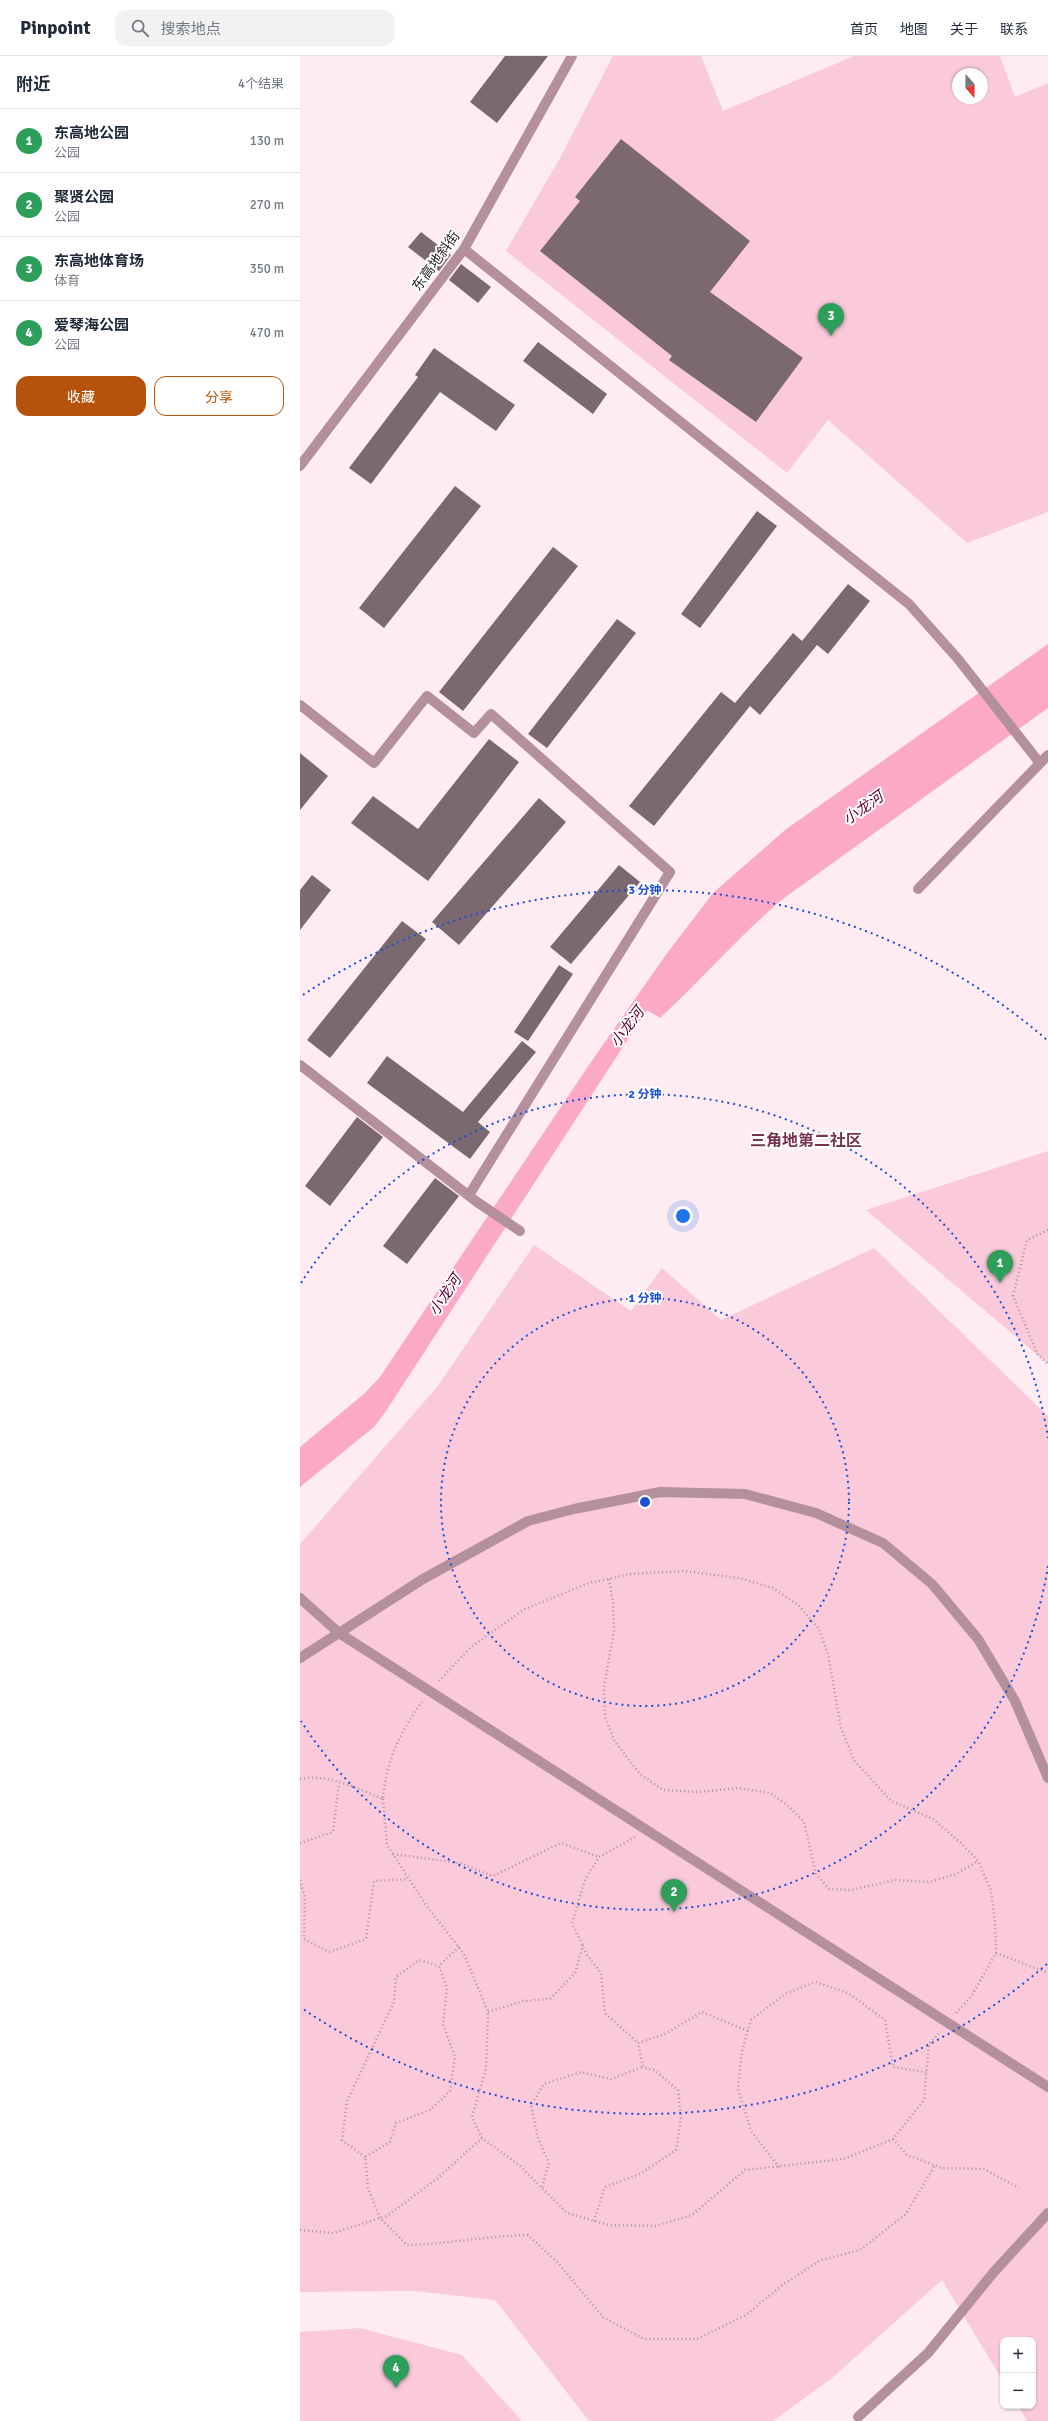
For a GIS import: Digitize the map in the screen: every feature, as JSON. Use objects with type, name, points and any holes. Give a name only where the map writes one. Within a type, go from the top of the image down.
[{"type":"street","name":"东高地斜街","points":[[300,466],[464,249],[572,56]]},
{"type":"street","points":[[464,249],[909,604],[958,659],[1039,762]]},
{"type":"street","points":[[300,705],[374,763],[427,696],[474,734],[491,714],[670,872],[469,1194]]},
{"type":"street","points":[[918,889],[1039,762],[1048,755]]},
{"type":"street","points":[[300,1065],[469,1194],[477,1202],[520,1231]]},
{"type":"street","points":[[300,1658],[423,1579],[528,1521],[574,1509],[660,1492],[745,1494],[816,1513],[883,1543],[932,1584],[978,1639],[1015,1701],[1048,1778]]},
{"type":"street","points":[[300,1598],[339,1632],[649,1829],[1048,2087]]},
{"type":"street","points":[[858,2417],[928,2353],[993,2273],[1048,2213]]},
{"type":"path","points":[[1048,1230],[1027,1240],[1013,1296],[1038,1355],[1048,1364]]},
{"type":"path","points":[[683,1571],[697,1572],[739,1578],[773,1588],[798,1605],[819,1629],[828,1654],[841,1728],[854,1760],[891,1802],[933,1819],[961,1843],[978,1861],[991,1890],[995,1922],[996,1953],[971,1996],[928,2044],[924,2100],[893,2139],[843,2158],[745,2170],[692,2215],[655,2226],[609,2225],[567,2213],[520,2166],[482,2138],[472,2117],[486,2068],[488,2012],[464,1954],[409,1879],[387,1845],[383,1799],[385,1776],[403,1728],[430,1690],[471,1646],[525,1609],[589,1583],[609,1579],[630,1574],[683,1571]]},
{"type":"path","points":[[609,1579],[613,1602],[614,1631],[604,1687],[605,1717],[615,1742],[640,1774],[663,1790],[699,1792],[738,1788],[770,1793],[787,1805],[804,1822],[816,1874],[829,1889],[851,1890],[895,1880],[930,1882],[956,1874],[978,1861]]},
{"type":"path","points":[[300,1779],[310,1777],[339,1783],[383,1799]]},
{"type":"path","points":[[300,1843],[333,1832],[339,1783]]},
{"type":"path","points":[[643,2067],[638,2043],[605,2013],[601,1973],[582,1945],[572,1923],[585,1880],[599,1857],[649,1829]]},
{"type":"path","points":[[393,1854],[459,1863],[493,1876],[561,1843],[599,1857]]},
{"type":"path","points":[[304,1939],[329,1952],[366,1939],[374,1881],[409,1879]]},
{"type":"path","points":[[300,1880],[305,1898],[304,1939],[300,1943]]},
{"type":"path","points":[[488,2012],[523,2001],[550,1999],[575,1973],[582,1945]]},
{"type":"path","points":[[439,1966],[459,1947]]},
{"type":"path","points":[[996,1953],[1048,1973]]},
{"type":"path","points":[[439,1966],[419,1960],[396,1977],[394,2002],[347,2101],[342,2140],[365,2157],[368,2188],[380,2218],[408,2245],[439,2245],[490,2236],[528,2235],[558,2263],[603,2317],[644,2339],[697,2339],[746,2315],[781,2286],[819,2261],[860,2250],[906,2214],[935,2165]]},
{"type":"path","points":[[365,2157],[390,2142],[396,2123],[430,2110],[450,2092],[455,2057],[443,2024],[447,1988],[439,1966]]},
{"type":"path","points":[[779,2167],[751,2130],[738,2090],[742,2051],[751,2020],[785,1994],[815,1982],[848,1993],[885,2020],[893,2067],[926,2072]]},
{"type":"path","points":[[638,2043],[665,2034],[702,2012],[748,2031]]},
{"type":"path","points":[[542,2187],[549,2163],[538,2138],[531,2105],[544,2084],[581,2072],[611,2079],[643,2067],[654,2070],[678,2090],[681,2118],[676,2150],[640,2174],[605,2187],[594,2221]]},
{"type":"path","points":[[300,2230],[333,2233],[387,2216],[439,2177],[482,2138]]},
{"type":"path","points":[[893,2139],[907,2155],[942,2168],[984,2169],[1019,2188]]},
{"type":"shaded area","points":[[613,56],[701,56],[723,111],[854,56],[1000,56],[1015,97],[1048,83],[1048,512],[967,543],[828,420],[787,473],[506,251],[560,158]]},
{"type":"shaded area","points":[[1048,1151],[1048,1364],[866,1210]]},
{"type":"shaded area","points":[[534,1245],[631,1311],[662,1268],[721,1320],[874,1248],[1048,1416],[1048,2421],[1027,2421],[1020,2409],[1036,2409],[1036,2337],[1000,2337],[1000,2376],[942,2280],[831,2379],[773,2421],[589,2421],[495,2300],[414,2291],[300,2292],[300,1544],[437,1387]]},
{"type":"shaded area","points":[[360,2328],[462,2355],[522,2421],[300,2421],[300,2332]]},
{"type":"water","name":"小龙河","points":[[1048,644],[1048,708],[780,901],[660,1018],[647,1010],[384,1414],[374,1427],[300,1487],[300,1447],[365,1393],[380,1377],[591,1062],[665,956],[713,893],[785,830]]},
{"type":"building","points":[[505,56],[548,56],[497,123],[470,102]]},
{"type":"building","points":[[621,139],[750,241],[710,292],[803,358],[756,422],[669,360],[672,356],[540,251],[580,201],[575,197]]},
{"type":"building","points":[[421,232],[451,255],[439,271],[408,247]]},
{"type":"building","points":[[461,264],[491,287],[478,303],[449,280]]},
{"type":"building","points":[[538,342],[607,394],[593,414],[523,361]]},
{"type":"building","points":[[434,348],[515,405],[496,431],[440,392],[371,484],[349,468],[418,377],[415,375]]},
{"type":"building","points":[[455,486],[481,506],[384,628],[359,608]]},
{"type":"building","points":[[757,511],[777,526],[700,628],[681,614]]},
{"type":"building","points":[[553,547],[578,566],[463,711],[439,692]]},
{"type":"building","points":[[848,584],[870,601],[828,654],[817,645],[760,715],[750,706],[654,826],[629,806],[721,692],[735,703],[793,633],[802,641]]},
{"type":"building","points":[[617,619],[636,633],[547,748],[528,734]]},
{"type":"building","points":[[489,739],[519,762],[428,881],[351,823],[373,796],[418,829]]},
{"type":"building","points":[[300,753],[328,776],[300,810]]},
{"type":"building","points":[[539,798],[566,822],[459,945],[432,922]]},
{"type":"building","points":[[619,865],[640,882],[571,964],[550,947]]},
{"type":"building","points":[[312,875],[331,890],[300,930],[300,890]]},
{"type":"building","points":[[402,921],[426,939],[330,1058],[307,1040]]},
{"type":"building","points":[[559,965],[573,974],[528,1041],[514,1032]]},
{"type":"building","points":[[522,1041],[536,1052],[478,1122],[490,1132],[470,1159],[367,1083],[387,1056],[463,1112]]},
{"type":"building","points":[[357,1117],[383,1137],[330,1206],[305,1186]]},
{"type":"building","points":[[435,1178],[459,1196],[407,1264],[383,1246]]},
{"type":"place","name":"东高地体育场","points":[[831,336]]},
{"type":"place","name":"东高地公园","points":[[1000,1283]]},
{"type":"place","name":"聚贤公园","points":[[674,1912]]},
{"type":"place","name":"爱琴海公园","points":[[396,2388]]},
{"type":"district","name":"三角地第二社区","points":[[806,1141]]}]
